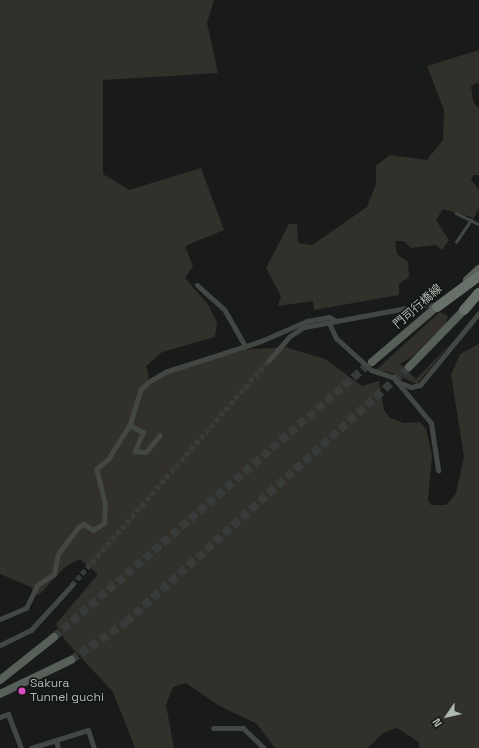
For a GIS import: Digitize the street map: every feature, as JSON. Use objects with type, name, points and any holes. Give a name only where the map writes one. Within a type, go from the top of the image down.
[{"type":"highway","points":[[438,306],[479,276]]},
{"type":"highway","points":[[464,310],[479,295]]},
{"type":"main road","name":"門司行橋線","points":[[372,362],[479,269]]},
{"type":"main road","points":[[409,367],[464,310]]},
{"type":"main road","points":[[0,680],[54,637]]},
{"type":"main road","points":[[0,694],[71,660]]},
{"type":"street","points":[[197,285],[224,309],[245,346]]},
{"type":"street","points":[[269,360],[298,331],[329,323],[428,304],[438,306]]},
{"type":"street","points":[[329,323],[336,338],[371,370],[411,387],[420,385],[479,313]]},
{"type":"street","points":[[0,619],[26,608],[37,585],[54,574],[58,554],[78,527],[83,524],[93,530],[104,523],[105,504],[96,469],[108,459],[129,425],[141,390],[148,382],[194,361],[245,346],[307,321],[329,317],[336,322]]},
{"type":"street","points":[[396,381],[431,423],[438,470]]},
{"type":"street","points":[[129,425],[143,432],[135,451],[146,452],[160,435]]},
{"type":"street","points":[[0,645],[31,630],[72,585]]},
{"type":"street","points":[[0,717],[8,714],[20,748]]},
{"type":"street","points":[[213,728],[243,728],[264,748]]},
{"type":"street","points":[[31,748],[88,730],[94,748]]},
{"type":"street","points":[[56,740],[58,748]]},
{"type":"lane","points":[[456,213],[479,224]]},
{"type":"lane","points":[[456,242],[471,220]]},
{"type":"shaded area","points":[[0,0],[214,0],[207,23],[218,73],[103,80],[103,174],[129,190],[201,168],[224,230],[185,246],[193,266],[185,278],[209,306],[217,323],[215,337],[162,352],[146,366],[149,377],[145,383],[170,368],[228,351],[285,347],[325,359],[362,386],[379,381],[384,410],[389,417],[403,423],[420,422],[426,429],[432,455],[428,500],[431,505],[446,505],[456,494],[464,456],[451,375],[460,354],[479,344],[479,748],[419,748],[419,742],[397,728],[385,732],[367,748],[275,748],[257,724],[218,705],[186,683],[173,687],[166,705],[174,748],[135,748],[113,692],[65,640],[56,624],[98,574],[80,559],[66,566],[38,596],[31,587],[0,574]]},
{"type":"shaded area","points":[[479,50],[479,82],[471,86],[473,101],[479,109],[479,175],[473,175],[471,180],[479,190],[479,208],[474,218],[443,209],[436,220],[449,240],[442,250],[436,245],[411,248],[404,241],[395,241],[397,254],[408,262],[409,277],[399,284],[399,295],[314,310],[313,301],[278,306],[281,296],[266,268],[289,224],[297,224],[298,243],[312,245],[367,207],[376,184],[376,166],[390,155],[427,160],[443,140],[444,110],[427,66]]},
{"type":"shaded area","points":[[440,312],[448,316],[445,324],[412,357],[400,364],[416,379],[452,342],[417,384],[389,372],[376,370]]},
{"type":"tunnel","points":[[72,585],[269,360]]},
{"type":"tunnel","points":[[54,637],[372,362]]},
{"type":"tunnel","points":[[71,660],[126,622],[409,367]]},
{"type":"place","name":"Sakura Tunnel guchi","points":[[22,691]]}]
